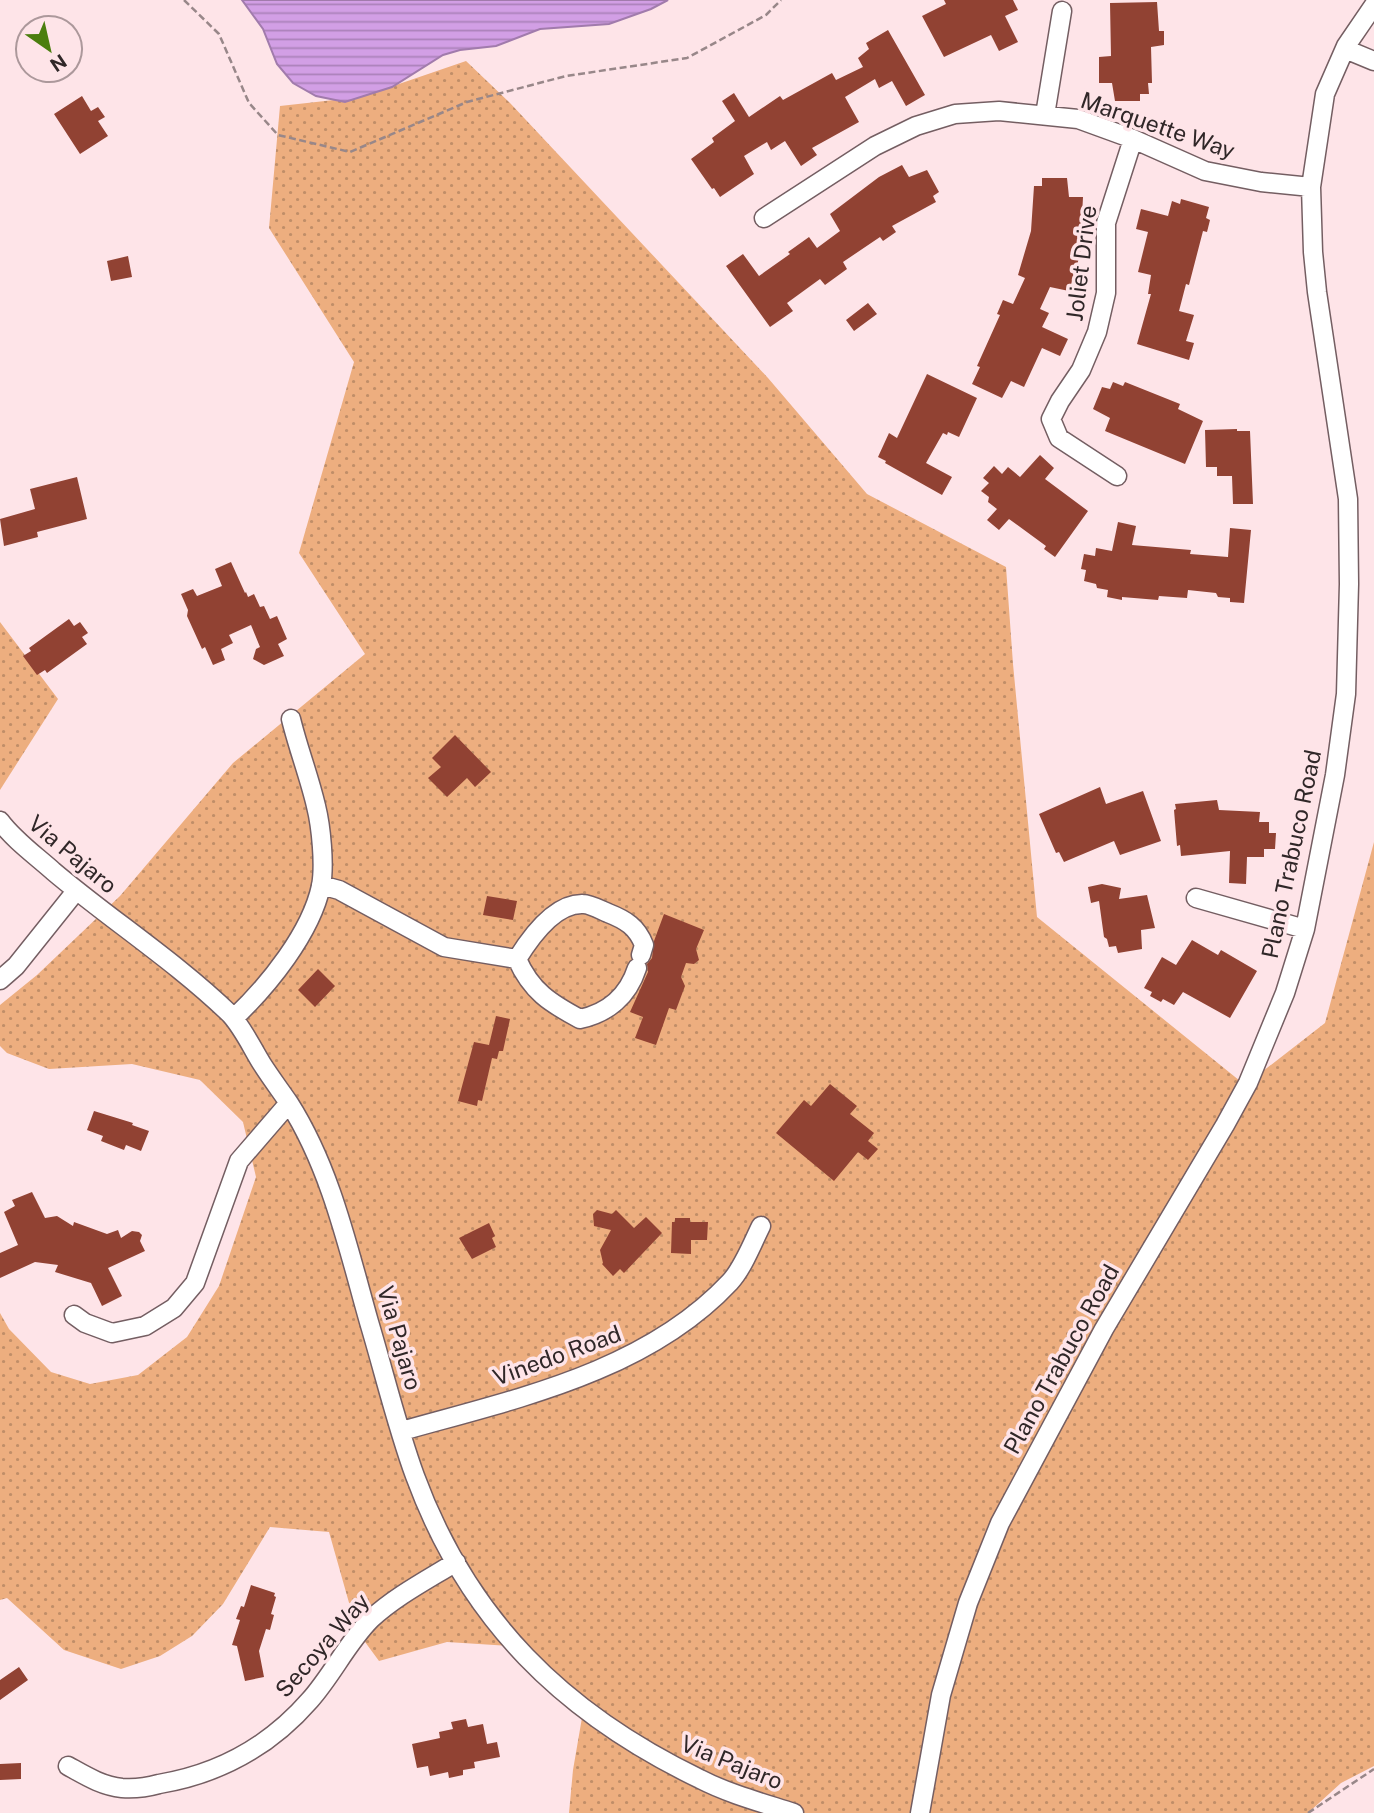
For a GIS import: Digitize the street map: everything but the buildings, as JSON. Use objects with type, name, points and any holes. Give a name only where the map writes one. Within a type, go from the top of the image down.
[{"type":"street","name":"Plano Trabuco Road","points":[[920,1813],[941,1695],[968,1602],[1000,1523],[1104,1329],[1248,1083],[1285,993],[1305,929],[1335,775],[1346,694],[1349,584],[1348,499],[1312,252],[1311,187],[1325,94],[1345,49],[1374,5]]},
{"type":"street","points":[[1045,115],[1062,11]]},
{"type":"street","points":[[1345,49],[1374,61]]},
{"type":"street","name":"Marquette Way","points":[[764,218],[875,146],[916,126],[955,114],[999,111],[1078,120],[1133,139],[1205,171],[1261,182],[1311,187]]},
{"type":"street","name":"Joliet Drive","points":[[1118,476],[1059,438],[1051,419],[1059,401],[1081,370],[1097,332],[1106,293],[1106,223],[1133,139]]},
{"type":"street","points":[[234,1018],[257,996],[284,962],[300,934],[321,885],[321,850],[316,807],[290,719]]},
{"type":"street","name":"Via Pajaro","points":[[0,821],[27,849],[76,891],[151,947],[234,1018],[289,1104],[315,1151],[334,1203],[414,1474],[433,1518],[469,1587],[489,1615],[531,1663],[571,1700],[624,1739],[703,1781],[794,1813]]},
{"type":"street","points":[[321,885],[339,890],[444,947],[517,958]]},
{"type":"street","points":[[0,980],[16,966],[76,891]]},
{"type":"street","points":[[1196,898],[1305,929]]},
{"type":"street","points":[[584,904],[634,926],[644,945],[632,982],[618,1001],[595,1016],[580,1019],[549,1002],[531,984],[517,958],[531,937],[551,917],[571,906],[584,904]]},
{"type":"street","points":[[74,1315],[85,1323],[112,1333],[145,1326],[174,1308],[195,1283],[239,1161],[289,1104]]},
{"type":"street","name":"Vinedo Road","points":[[402,1431],[577,1378],[639,1351],[694,1314],[732,1281],[761,1226]]},
{"type":"street","name":"Secoya Way","points":[[68,1766],[96,1782],[122,1788],[176,1782],[209,1773],[235,1761],[277,1732],[308,1702],[370,1620],[456,1562]]},
{"type":"path","points":[[184,0],[219,34],[249,103],[278,135],[350,152],[467,102],[566,76],[687,58],[766,15],[781,0]]},
{"type":"path","points":[[1308,1813],[1374,1769]]},
{"type":"shaded area","points":[[242,0],[668,0],[609,24],[540,29],[496,46],[443,55],[392,87],[345,102],[316,96],[293,83],[277,64],[263,29]]},
{"type":"shaded area","points":[[466,61],[510,103],[768,378],[867,494],[1006,567],[1037,917],[1245,1085],[1325,1023],[1374,842],[1374,1766],[1341,1783],[1308,1813],[569,1813],[584,1706],[510,1646],[447,1642],[379,1661],[357,1631],[329,1532],[270,1527],[223,1604],[192,1636],[160,1656],[121,1669],[64,1650],[7,1598],[0,1600],[0,1313],[9,1329],[51,1372],[90,1384],[138,1375],[187,1337],[219,1286],[256,1177],[243,1122],[200,1080],[132,1064],[49,1069],[7,1053],[0,1046],[0,1005],[37,975],[120,896],[233,763],[365,654],[299,553],[354,362],[269,228],[280,106],[361,97]]},
{"type":"shaded area","points":[[0,622],[58,699],[0,790]]}]
